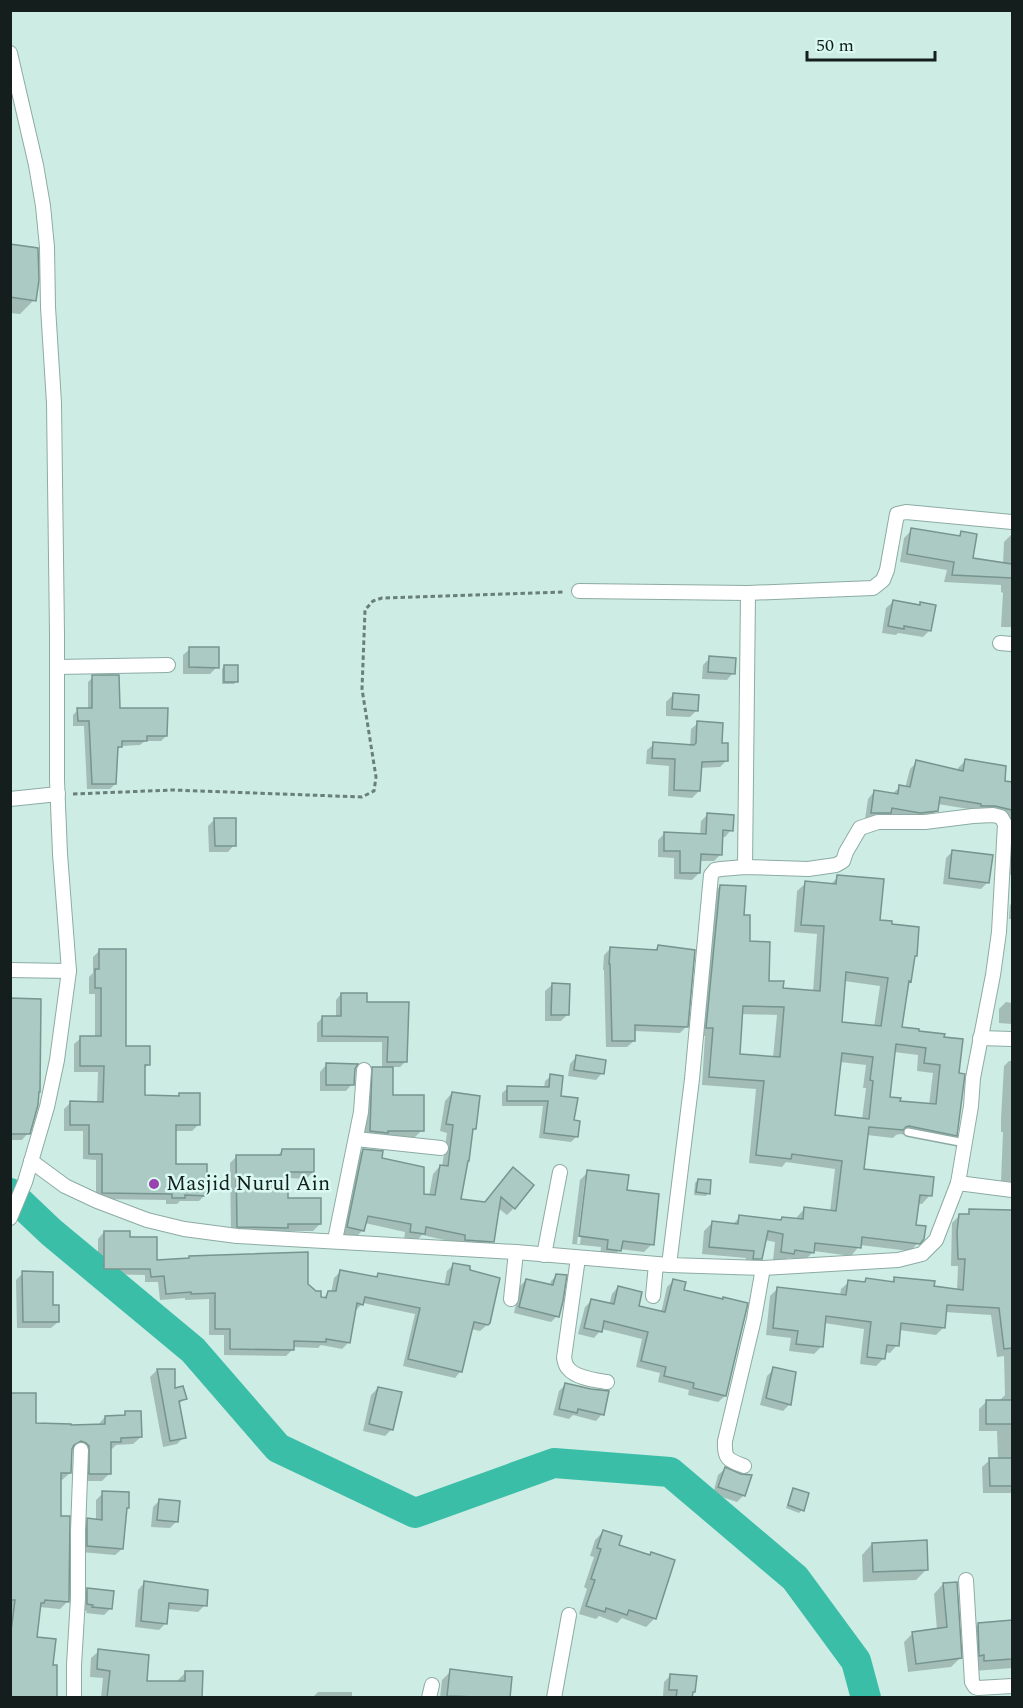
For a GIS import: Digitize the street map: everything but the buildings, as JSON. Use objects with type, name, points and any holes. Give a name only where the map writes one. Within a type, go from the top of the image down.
[{"type":"street","points":[[10,53],[36,165],[47,247],[54,404],[57,780],[69,972],[57,1060],[47,1107],[25,1182],[10,1218]]},
{"type":"street","points":[[579,591],[748,593],[873,588],[883,580],[897,514],[906,512],[1012,522]]},
{"type":"street","points":[[745,867],[748,593]]},
{"type":"street","points":[[57,667],[168,665]]},
{"type":"street","points":[[10,799],[58,794]]},
{"type":"street","points":[[31,1161],[65,1186],[147,1220],[184,1229],[237,1236],[516,1252],[663,1265],[762,1268],[898,1260],[922,1254],[936,1240],[958,1183],[999,932],[1005,824],[1001,817],[993,815],[925,822],[878,822],[860,828],[843,861],[836,865],[808,869],[745,867],[715,870],[711,875],[694,1068],[663,1265],[653,1296]]},
{"type":"street","points":[[10,970],[69,972]]},
{"type":"street","points":[[980,1038],[1012,1039]]},
{"type":"street","points":[[335,1240],[361,1112],[364,1070]]},
{"type":"street","points":[[356,1139],[441,1148]]},
{"type":"street","points":[[544,1255],[560,1172]]},
{"type":"street","points":[[958,1183],[1012,1190]]},
{"type":"street","points":[[511,1299],[516,1252]]},
{"type":"street","points":[[578,1258],[564,1358],[568,1368],[575,1373],[589,1379],[607,1382]]},
{"type":"street","points":[[744,1466],[727,1457],[725,1441],[754,1319],[762,1268]]},
{"type":"street","points":[[74,1698],[81,1450]]},
{"type":"street","points":[[966,1580],[972,1682],[978,1688],[1012,1686]]},
{"type":"street","points":[[554,1698],[569,1616]]},
{"type":"lane","points":[[908,1132],[965,1143]]},
{"type":"path","points":[[58,794],[173,790],[362,797],[374,791],[376,777],[362,689],[365,610],[373,601],[382,598],[579,591]]},
{"type":"waterway","points":[[10,1193],[51,1232],[193,1350],[278,1448],[415,1513],[554,1463],[670,1472],[795,1578],[856,1661],[866,1698]]},
{"type":"place","name":"Masjid Nurul Ain","points":[[154,1184]]}]
